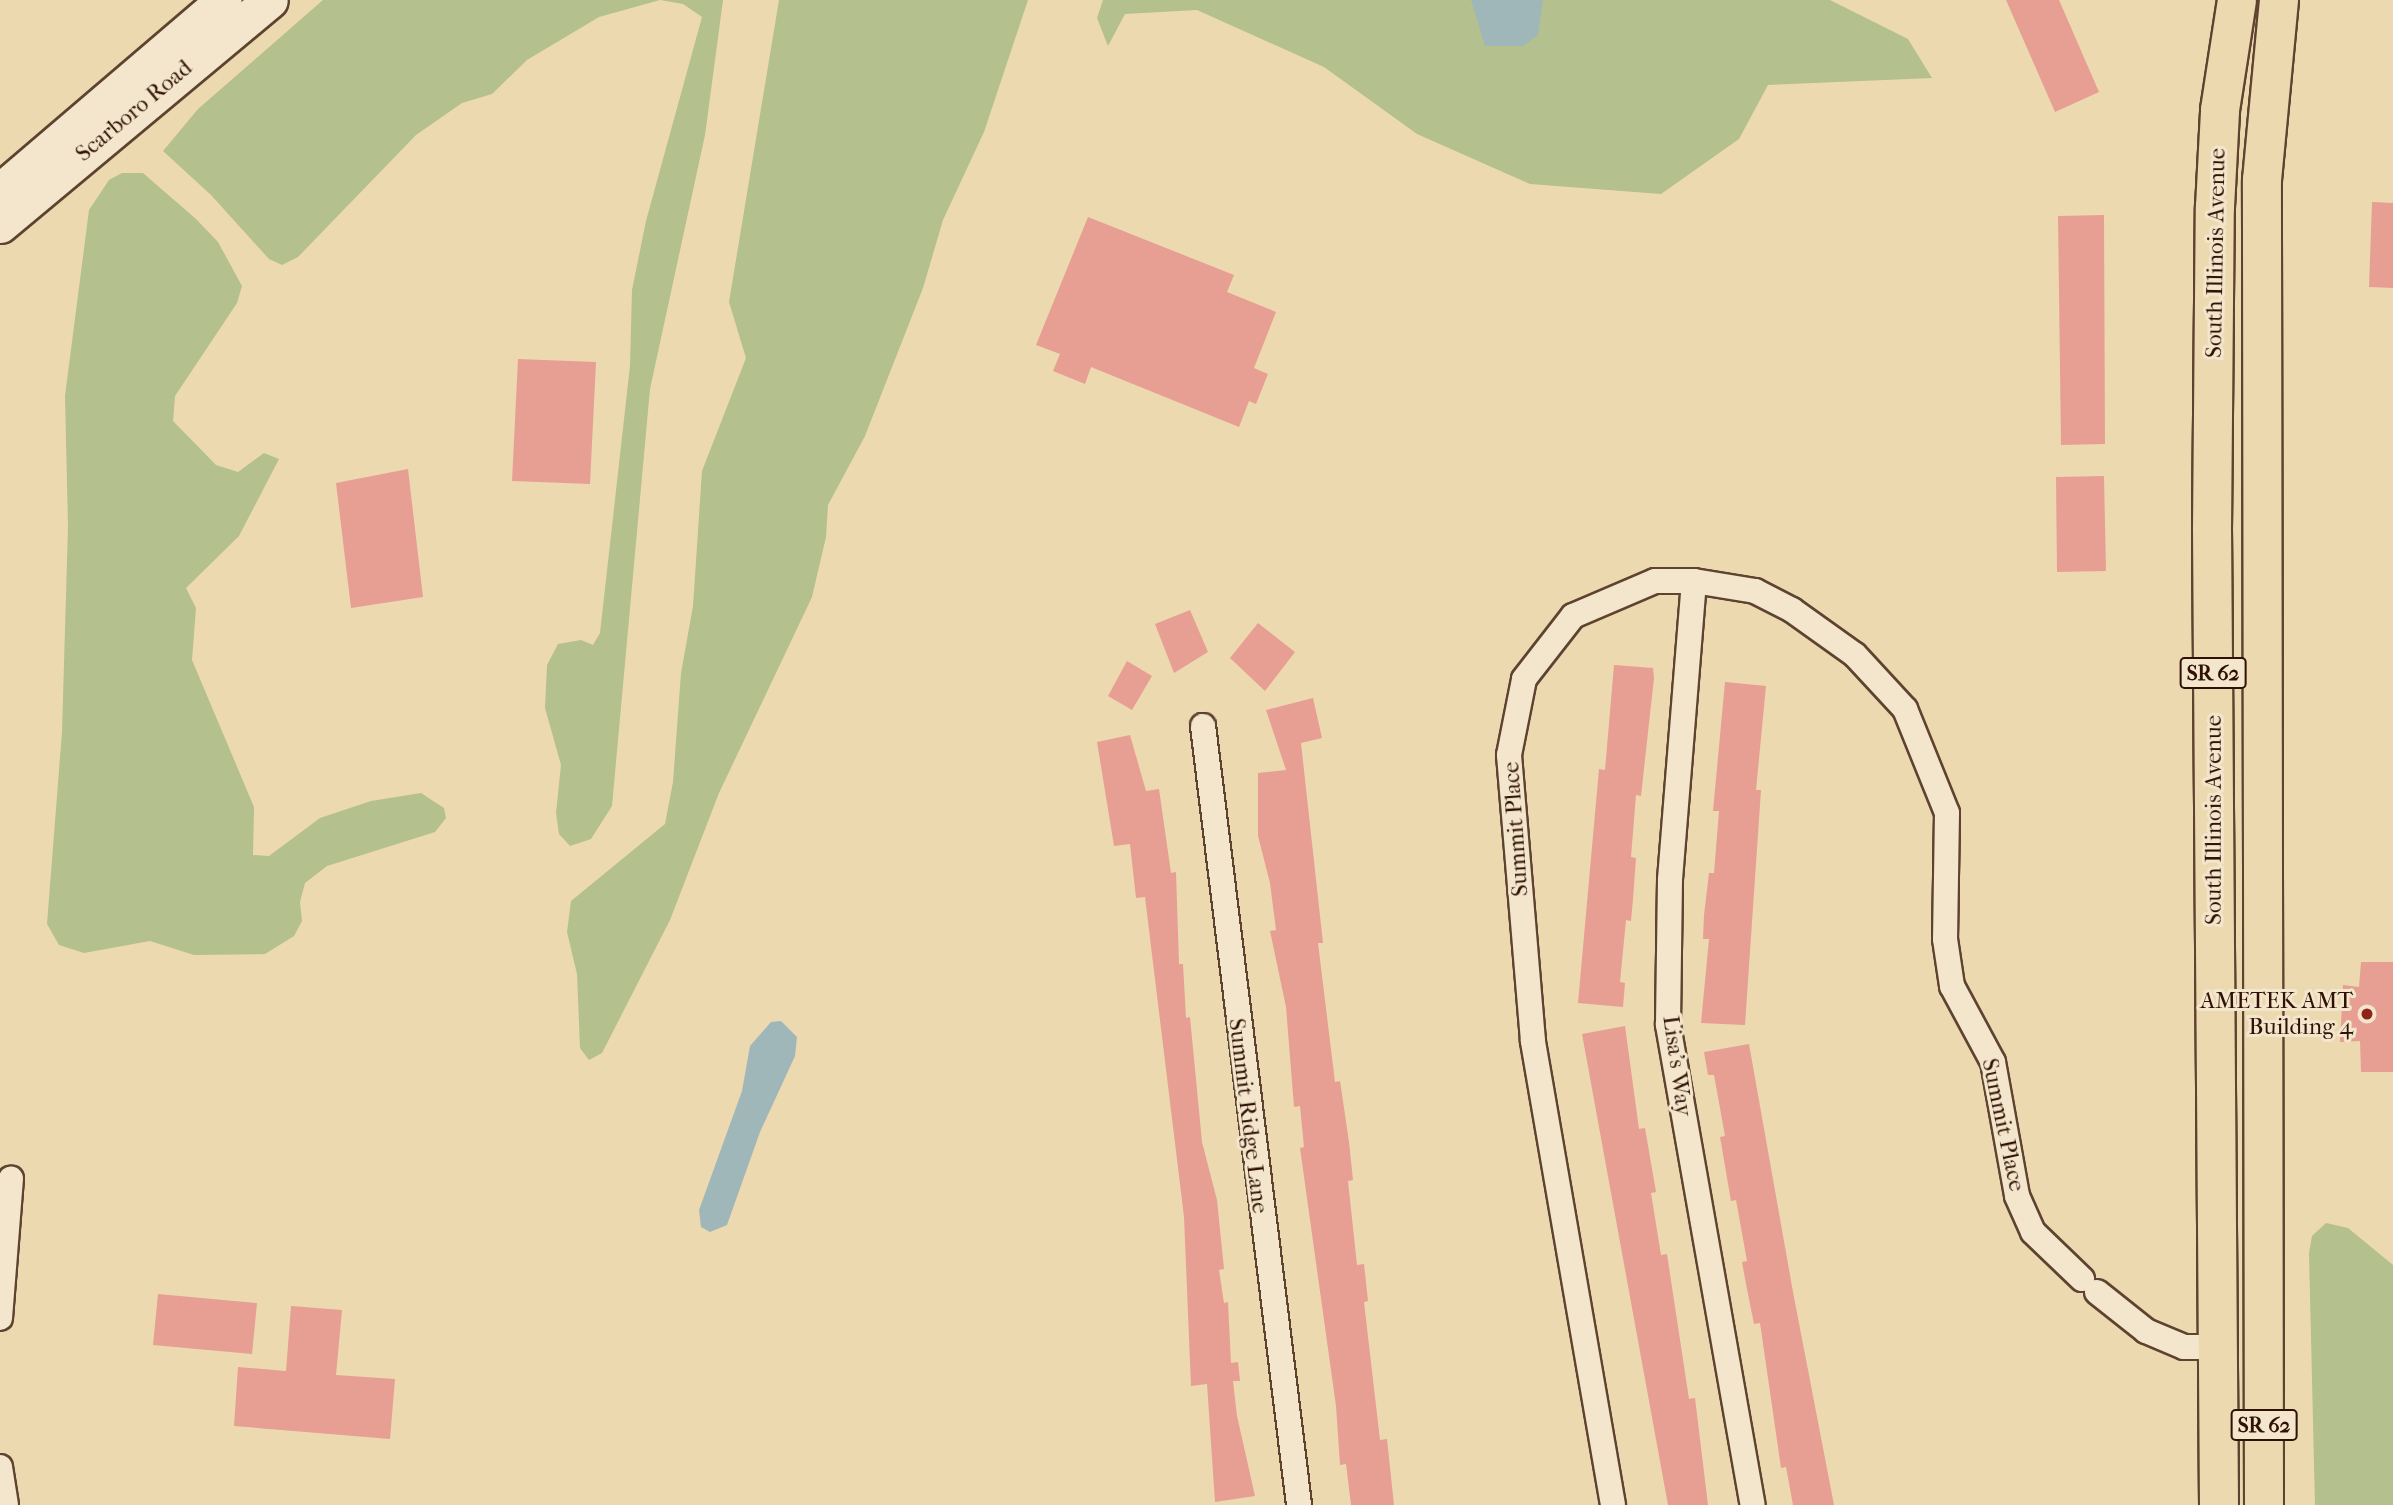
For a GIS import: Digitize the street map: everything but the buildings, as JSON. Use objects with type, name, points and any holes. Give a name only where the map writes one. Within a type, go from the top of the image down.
[{"type":"highway","name":"South Illinois Avenue","points":[[2219,1347],[2212,530],[2220,110],[2237,0]]},
{"type":"highway","name":"South Illinois Avenue","points":[[2264,1505],[2262,180],[2279,0]]},
{"type":"highway","points":[[2215,332],[2261,331]]},
{"type":"highway","name":"SR 62","points":[[2219,1347],[2219,1505]]},
{"type":"main road","name":"Scarboro Road","points":[[0,191],[224,0]]},
{"type":"main road","name":"Scarboro Road","points":[[0,225],[270,0]]},
{"type":"street","name":"Summit Place","points":[[1613,1505],[1533,1041],[1509,755],[1524,679],[1573,616],[1656,581],[1694,580],[1755,592],[1792,610],[1855,655],[1905,709],[1947,813],[1945,939],[1952,986],[1993,1062],[2017,1196],[2033,1232],[2090,1285],[2146,1331],[2184,1347],[2219,1347]]},
{"type":"street","name":"Lisa's Way","points":[[1694,580],[1670,880],[1668,1025],[1753,1505]]},
{"type":"street","name":"Summit Ridge Lane","points":[[1203,726],[1299,1505]]},
{"type":"street","points":[[0,1318],[12,1178]]},
{"type":"street","points":[[0,1467],[6,1505]]},
{"type":"green space","points":[[323,0],[660,0],[599,17],[527,60],[492,94],[462,103],[416,135],[298,257],[282,265],[269,259],[211,195],[163,151],[198,109]]},
{"type":"green space","points":[[660,0],[723,0],[705,135],[650,389],[612,806],[591,839],[570,846],[559,834],[556,813],[561,765],[545,708],[547,665],[558,644],[581,640],[593,645],[600,633],[630,366],[632,290],[646,221],[702,17],[683,4]]},
{"type":"green space","points":[[779,0],[1028,0],[984,132],[943,220],[923,288],[865,436],[828,505],[826,537],[812,597],[719,793],[670,920],[602,1053],[589,1060],[580,1048],[577,974],[567,932],[571,901],[665,824],[673,782],[681,673],[693,606],[702,471],[746,358],[729,302]]},
{"type":"green space","points":[[1103,0],[1830,0],[1908,39],[1932,78],[1768,85],[1739,139],[1661,194],[1530,184],[1417,134],[1324,67],[1197,10],[1125,14],[1108,46],[1097,18]]},
{"type":"green space","points":[[122,173],[143,173],[196,219],[218,242],[242,286],[237,303],[175,396],[173,421],[216,465],[238,472],[264,453],[279,459],[239,536],[186,588],[196,608],[192,660],[254,807],[253,855],[269,856],[320,818],[371,801],[421,793],[444,808],[446,818],[435,832],[327,866],[305,883],[300,902],[302,921],[294,936],[265,954],[194,955],[150,941],[84,953],[59,945],[47,924],[62,732],[68,526],[65,396],[89,210],[109,180]]},
{"type":"green space","points":[[2326,1223],[2348,1228],[2393,1265],[2393,1505],[2315,1505],[2309,1253],[2312,1236]]},
{"type":"water","points":[[1471,0],[1543,0],[1538,35],[1523,46],[1485,46]]},
{"type":"water","points":[[781,1021],[797,1037],[795,1056],[760,1132],[727,1225],[710,1232],[701,1227],[699,1210],[742,1091],[750,1046],[771,1022]]},
{"type":"place","name":"AMETEK AMT Building 4","points":[[2367,1014]]}]
